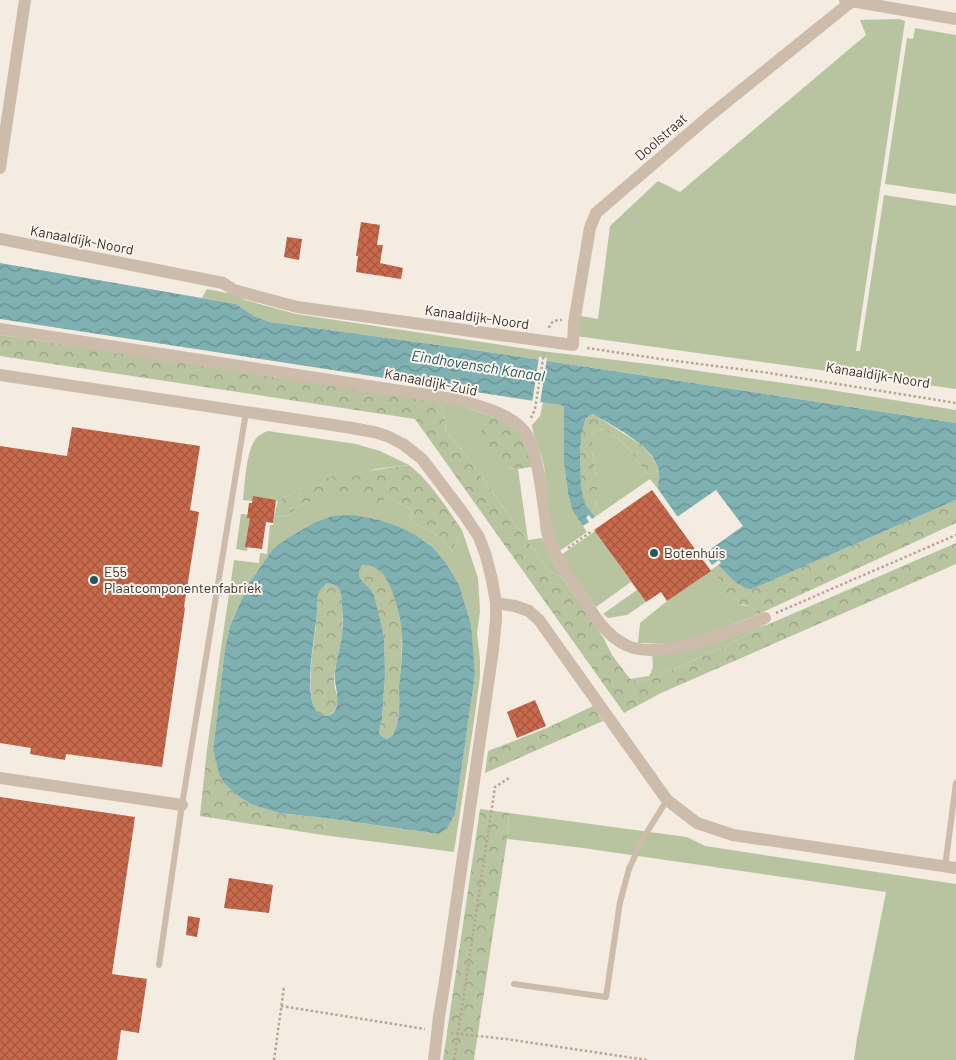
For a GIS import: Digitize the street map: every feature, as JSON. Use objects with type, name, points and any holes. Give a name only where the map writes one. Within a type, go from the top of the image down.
[{"type":"street","points":[[0,168],[25,0]]},
{"type":"street","points":[[847,1],[956,19]]},
{"type":"street","name":"Doolstraat","points":[[573,345],[574,323],[590,228],[596,213],[847,1]]},
{"type":"street","name":"Kanaaldijk-Noord","points":[[0,238],[223,283],[234,290],[297,307],[573,345]]},
{"type":"street","name":"Kanaaldijk-Zuid","points":[[0,329],[454,399],[496,411],[512,421],[527,435],[537,463],[548,535],[556,556],[593,614],[610,634],[627,646],[643,651],[666,650],[720,635],[765,618]]},
{"type":"street","points":[[0,375],[374,432],[387,436],[402,444],[422,459],[479,537],[492,580],[496,603],[496,620],[434,1060]]},
{"type":"street","points":[[496,603],[515,606],[529,611],[539,620],[667,800],[697,823],[733,835],[950,868]]},
{"type":"street","points":[[0,778],[182,805]]},
{"type":"lane","points":[[159,966],[182,805],[246,412]]},
{"type":"lane","points":[[950,868],[956,783]]},
{"type":"lane","points":[[514,984],[606,998],[620,902],[629,869],[642,840],[667,800]]},
{"type":"path","points":[[546,341],[551,322],[563,320],[574,323]]},
{"type":"path","name":"Kanaaldijk-Noord","points":[[573,345],[769,373],[956,403]]},
{"type":"path","points":[[536,405],[544,356]]},
{"type":"path","points":[[556,556],[592,531]]},
{"type":"path","points":[[765,618],[956,534]]},
{"type":"path","points":[[454,1060],[495,787],[509,778]]},
{"type":"path","points":[[274,1060],[284,987]]},
{"type":"path","points":[[576,1050],[647,1060]]},
{"type":"green space","points":[[900,19],[905,21],[856,351],[860,351],[884,195],[956,206],[956,389],[576,336],[581,316],[598,319],[610,226],[658,181],[680,192],[866,35],[860,20]]},
{"type":"green space","points":[[915,28],[956,35],[956,194],[885,184],[907,38],[913,39]]},
{"type":"green space","points":[[207,289],[232,294],[245,300],[296,314],[541,351],[812,387],[956,410],[956,423],[475,350],[270,322],[254,316],[236,304],[202,298]]},
{"type":"green space","points":[[0,335],[438,401],[444,414],[446,431],[471,462],[549,571],[562,577],[604,639],[612,655],[630,679],[639,682],[651,679],[717,650],[769,624],[956,543],[956,564],[661,693],[624,713],[415,419],[0,356]]},
{"type":"green space","points":[[438,401],[490,416],[506,468],[518,469],[528,540],[542,538],[562,577],[549,571],[471,462],[446,431],[444,414]]},
{"type":"green space","points":[[543,402],[564,407],[564,463],[568,494],[573,512],[587,532],[561,550],[558,550],[551,528],[544,469],[532,428],[532,425],[540,416]]},
{"type":"green space","points":[[593,414],[643,446],[653,458],[659,470],[652,474],[645,472],[630,450],[620,440],[605,430],[597,429],[592,435],[592,452],[597,476],[597,500],[596,507],[590,511],[585,504],[581,486],[580,450],[582,431],[586,418]]},
{"type":"green space","points":[[490,416],[505,422],[515,429],[525,443],[532,467],[506,468],[494,458],[482,436],[479,422]]},
{"type":"green space","points":[[597,429],[605,430],[620,440],[630,450],[645,472],[652,474],[659,470],[658,489],[650,479],[595,517],[590,511],[596,507],[597,500],[597,476],[592,452],[592,435]]},
{"type":"green space","points":[[268,431],[356,444],[380,451],[409,465],[376,469],[299,489],[278,501],[254,498],[253,501],[243,500],[246,468],[252,445],[262,433]]},
{"type":"green space","points":[[409,465],[431,487],[462,530],[452,551],[438,535],[411,522],[412,510],[386,496],[377,509],[371,506],[370,492],[338,492],[303,504],[285,517],[274,516],[278,501],[299,489],[333,476]]},
{"type":"green space","points":[[338,491],[370,492],[386,496],[412,510],[411,522],[438,535],[452,551],[462,530],[478,578],[480,611],[477,633],[480,677],[454,852],[323,835],[326,818],[439,834],[455,814],[475,675],[260,567],[249,583],[230,626],[225,649],[213,750],[207,749],[234,560],[259,563],[260,553],[267,554],[270,525],[273,525],[274,516],[285,517],[303,504]]},
{"type":"green space","points":[[956,500],[956,523],[759,614],[750,606],[736,603],[723,595],[718,581],[718,565],[741,586],[752,589]]},
{"type":"green space","points":[[241,514],[252,515],[247,551],[236,549]]},
{"type":"green space","points":[[595,531],[631,582],[596,607],[561,555]]},
{"type":"green space","points":[[362,565],[374,567],[380,571],[388,582],[394,596],[401,624],[402,648],[399,716],[394,732],[386,739],[380,735],[379,731],[382,719],[385,674],[384,636],[370,589],[359,576],[359,569]]},
{"type":"green space","points":[[718,565],[718,581],[742,605],[750,606],[759,614],[706,635],[669,644],[638,643],[640,623],[667,601]]},
{"type":"green space","points":[[327,583],[336,586],[340,591],[342,599],[342,635],[334,678],[338,704],[329,715],[322,716],[316,711],[312,701],[311,674],[317,598]]},
{"type":"green space","points":[[637,590],[646,602],[627,615],[608,618],[603,614]]},
{"type":"green space","points":[[769,624],[717,650],[651,679],[639,682],[630,679],[649,676],[653,663],[652,655]]},
{"type":"green space","points":[[593,706],[603,721],[485,773],[488,751],[547,728]]},
{"type":"green space","points":[[207,749],[213,750],[219,774],[241,798],[253,805],[279,813],[326,818],[323,835],[200,816]]},
{"type":"green space","points":[[480,809],[509,813],[507,839],[474,1060],[443,1060]]},
{"type":"green space","points":[[509,813],[687,837],[705,846],[956,884],[956,1060],[854,1060],[886,892],[583,848],[507,839]]},
{"type":"water","name":"Eindhovensch Kanaal","points":[[0,263],[236,304],[254,316],[270,322],[475,350],[956,423],[956,500],[752,589],[747,589],[738,584],[718,565],[721,563],[719,560],[712,565],[658,489],[659,470],[653,457],[643,446],[625,433],[593,414],[586,418],[582,431],[580,450],[581,486],[585,504],[595,517],[592,519],[589,515],[586,517],[589,522],[583,526],[573,512],[568,494],[564,463],[564,407],[561,405],[0,319]]},
{"type":"water","points":[[353,515],[379,520],[415,535],[432,547],[445,562],[459,585],[471,625],[475,675],[455,814],[447,828],[439,834],[279,813],[253,805],[241,798],[225,784],[219,774],[213,750],[225,649],[230,626],[249,583],[273,549],[314,523],[332,516]],"holes":[[[362,565],[376,568],[388,581],[401,624],[399,716],[391,737],[386,739],[380,735],[379,731],[382,719],[385,674],[384,636],[374,596],[359,576],[359,569]],[[327,583],[339,588],[342,599],[343,622],[335,671],[337,707],[330,715],[323,716],[314,707],[311,698],[310,674],[317,617],[317,598]]]},
{"type":"pier","points":[[539,357],[547,358],[540,404],[532,403]]},
{"type":"pier","points":[[716,490],[743,526],[704,554],[677,517]]},
{"type":"building","points":[[361,222],[380,225],[377,245],[383,245],[380,263],[403,268],[401,279],[356,272],[358,256],[356,256]]},
{"type":"building","points":[[287,237],[302,239],[299,260],[284,257]]},
{"type":"building","name":"E55 Plaatcomponentenfabriek","points":[[72,427],[200,446],[190,510],[199,512],[162,767],[66,754],[65,760],[30,754],[31,748],[0,743],[0,446],[67,456]]},
{"type":"building","name":"Botenhuis","points":[[652,490],[711,571],[667,601],[661,592],[646,602],[594,530]]},
{"type":"building","points":[[253,496],[276,500],[273,523],[266,522],[262,549],[245,547],[250,518],[247,518],[249,503],[252,503]]},
{"type":"building","points":[[535,700],[546,726],[517,738],[507,712]]},
{"type":"building","points":[[0,797],[135,817],[112,974],[147,979],[139,1033],[121,1030],[117,1060],[0,1060]]},
{"type":"building","points":[[229,878],[273,885],[269,913],[224,908]]},
{"type":"building","points":[[188,916],[200,918],[197,937],[186,935]]},
{"type":"place","name":"Botenhuis","points":[[654,553]]},
{"type":"place","name":"E55 Plaatcomponentenfabriek","points":[[94,580]]}]
